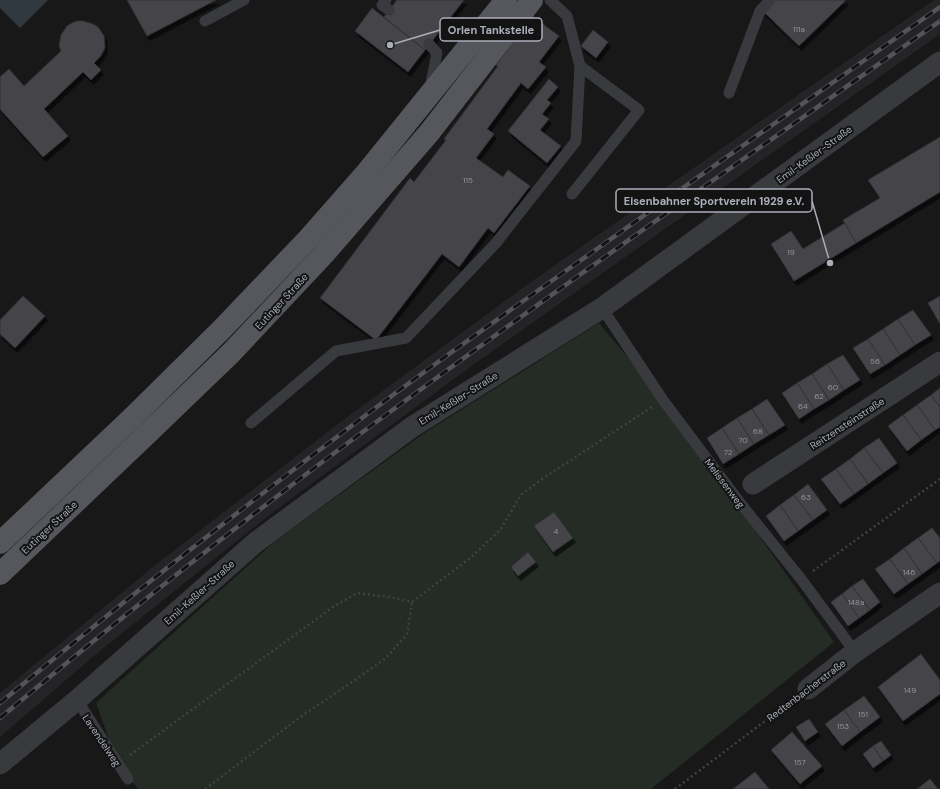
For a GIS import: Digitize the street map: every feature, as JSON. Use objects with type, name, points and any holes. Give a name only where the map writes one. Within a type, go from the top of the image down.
[{"type":"main road","points":[[0,542],[127,422],[234,317],[310,238],[367,172],[506,0]]},
{"type":"main road","name":"Eutinger Straße","points":[[0,574],[231,353],[324,254],[429,133],[532,0]]},
{"type":"street","name":"Emil-Keßler-Straße","points":[[0,764],[76,700],[256,542],[412,427],[602,308],[687,252],[940,62]]},
{"type":"street","name":"Reitzensteinstraße","points":[[754,484],[940,362]]},
{"type":"street","name":"Redtenbacherstraße","points":[[808,689],[855,652],[940,593]]},
{"type":"lane","points":[[205,21],[244,0]]},
{"type":"lane","points":[[251,423],[336,351],[406,338],[496,243],[576,141],[580,66],[568,16],[550,0]]},
{"type":"lane","points":[[730,93],[760,11],[770,0]]},
{"type":"lane","points":[[428,97],[437,53],[429,44]]},
{"type":"lane","points":[[572,194],[639,110],[580,66]]},
{"type":"lane","name":"Melissenweg","points":[[602,308],[663,400],[855,652]]},
{"type":"lane","name":"Lavendelweg","points":[[76,700],[128,779]]},
{"type":"path","points":[[206,789],[303,715],[386,658],[407,634],[412,602],[469,559],[500,530],[521,495],[605,436],[663,400]]},
{"type":"path","points":[[801,580],[940,479]]},
{"type":"path","points":[[118,764],[333,607],[356,593],[390,597],[412,602]]},
{"type":"path","name":"Redtenbacherstraße","points":[[675,789],[808,689]]},
{"type":"shaded area","points":[[0,0],[48,0],[20,28],[0,8]]},
{"type":"shaded area","points":[[934,0],[940,0],[940,34],[473,365],[272,513],[95,655],[0,737],[0,693],[154,566],[343,420],[535,279]]},
{"type":"shaded area","points":[[599,323],[663,400],[834,642],[651,789],[138,789],[118,764],[96,703],[274,542],[423,434]]},
{"type":"building","points":[[127,0],[216,0],[147,36]]},
{"type":"building","points":[[397,0],[464,0],[425,50],[384,17]]},
{"type":"building","points":[[774,0],[846,0],[799,46],[763,11]]},
{"type":"building","points":[[372,8],[425,50],[408,72],[355,31]]},
{"type":"building","points":[[532,16],[559,36],[539,62],[546,67],[528,89],[521,83],[487,129],[494,134],[476,158],[503,177],[508,170],[530,186],[494,233],[488,228],[459,267],[442,254],[376,340],[320,298],[410,178],[414,182],[446,140],[444,139],[498,66],[496,65]]},
{"type":"building","points":[[77,21],[93,24],[98,27],[104,36],[105,47],[100,57],[94,63],[101,70],[91,80],[83,72],[44,109],[68,136],[43,157],[0,109],[0,77],[9,69],[24,86],[61,51],[59,46],[61,35],[67,26]]},
{"type":"building","points":[[593,30],[608,42],[596,58],[581,46]]},
{"type":"building","points":[[549,79],[558,87],[547,100],[551,103],[542,114],[549,119],[540,130],[561,146],[547,163],[508,131]]},
{"type":"building","points":[[940,137],[940,192],[856,243],[843,220],[880,198],[868,180]]},
{"type":"building","points":[[845,223],[856,243],[794,281],[771,244],[791,231],[803,249]]},
{"type":"building","points":[[23,296],[45,316],[15,348],[0,334],[0,320]]},
{"type":"building","points":[[940,296],[940,324],[928,303]]},
{"type":"building","points":[[913,310],[931,335],[915,345],[898,319]]},
{"type":"building","points":[[898,319],[915,345],[900,355],[883,329]]},
{"type":"building","points":[[883,329],[900,355],[885,365],[868,339]]},
{"type":"building","points":[[868,339],[885,365],[870,374],[853,348]]},
{"type":"building","points":[[843,355],[860,380],[844,390],[827,364]]},
{"type":"building","points":[[827,364],[844,390],[829,400],[812,374]]},
{"type":"building","points":[[812,374],[829,400],[814,409],[797,383]]},
{"type":"building","points":[[797,383],[814,409],[799,419],[782,393]]},
{"type":"building","points":[[940,388],[940,407],[931,395]]},
{"type":"building","points":[[931,395],[940,407],[940,427],[935,430],[917,405]]},
{"type":"building","points":[[767,399],[785,425],[769,435],[752,409]]},
{"type":"building","points":[[917,405],[935,430],[921,440],[903,415]]},
{"type":"building","points":[[752,409],[769,435],[754,444],[737,418]]},
{"type":"building","points":[[903,415],[921,440],[907,451],[888,426]]},
{"type":"building","points":[[737,418],[754,444],[739,454],[722,428]]},
{"type":"building","points":[[722,428],[739,454],[723,464],[707,438]]},
{"type":"building","points":[[879,438],[897,463],[883,473],[864,448]]},
{"type":"building","points":[[864,448],[883,473],[868,484],[850,459]]},
{"type":"building","points":[[850,459],[868,484],[854,494],[836,469]]},
{"type":"building","points":[[836,469],[854,494],[840,504],[821,479]]},
{"type":"building","points":[[808,484],[827,510],[813,520],[794,495]]},
{"type":"building","points":[[794,495],[813,520],[798,531],[780,505]]},
{"type":"building","points":[[780,505],[798,531],[784,541],[766,516]]},
{"type":"building","points":[[554,512],[573,538],[553,552],[534,526]]},
{"type":"building","points":[[932,528],[940,538],[940,561],[937,563],[918,538]]},
{"type":"building","points":[[918,538],[937,563],[922,574],[904,548]]},
{"type":"building","points":[[904,548],[922,574],[908,584],[890,559]]},
{"type":"building","points":[[528,552],[536,562],[518,576],[511,567]]},
{"type":"building","points":[[890,559],[908,584],[894,594],[875,569]]},
{"type":"building","points":[[863,579],[880,602],[870,610],[852,586]]},
{"type":"building","points":[[852,586],[870,610],[859,618],[842,594]]},
{"type":"building","points":[[842,594],[859,618],[848,626],[831,602]]},
{"type":"building","points":[[921,654],[940,680],[940,694],[903,721],[878,687]]},
{"type":"building","points":[[864,696],[880,717],[860,732],[844,710]]},
{"type":"building","points":[[844,710],[860,732],[842,746],[825,724]]},
{"type":"building","points":[[809,719],[818,732],[805,741],[796,727]]},
{"type":"building","points":[[792,732],[822,766],[800,784],[771,750]]},
{"type":"building","points":[[881,741],[891,755],[883,761],[873,746]]},
{"type":"building","points":[[873,746],[883,761],[873,768],[863,754]]},
{"type":"building","points":[[755,772],[769,789],[733,789]]},
{"type":"building","points":[[930,779],[938,789],[917,789]]},
{"type":"railway","points":[[0,703],[183,555],[398,391],[940,7]]},
{"type":"railway","points":[[0,718],[187,566],[330,456],[588,269],[940,21]]},
{"type":"place","name":"Orlen Tankstelle","points":[[390,45]]},
{"type":"place","name":"Eisenbahner Sportverein 1929 e.V.","points":[[830,263]]}]
